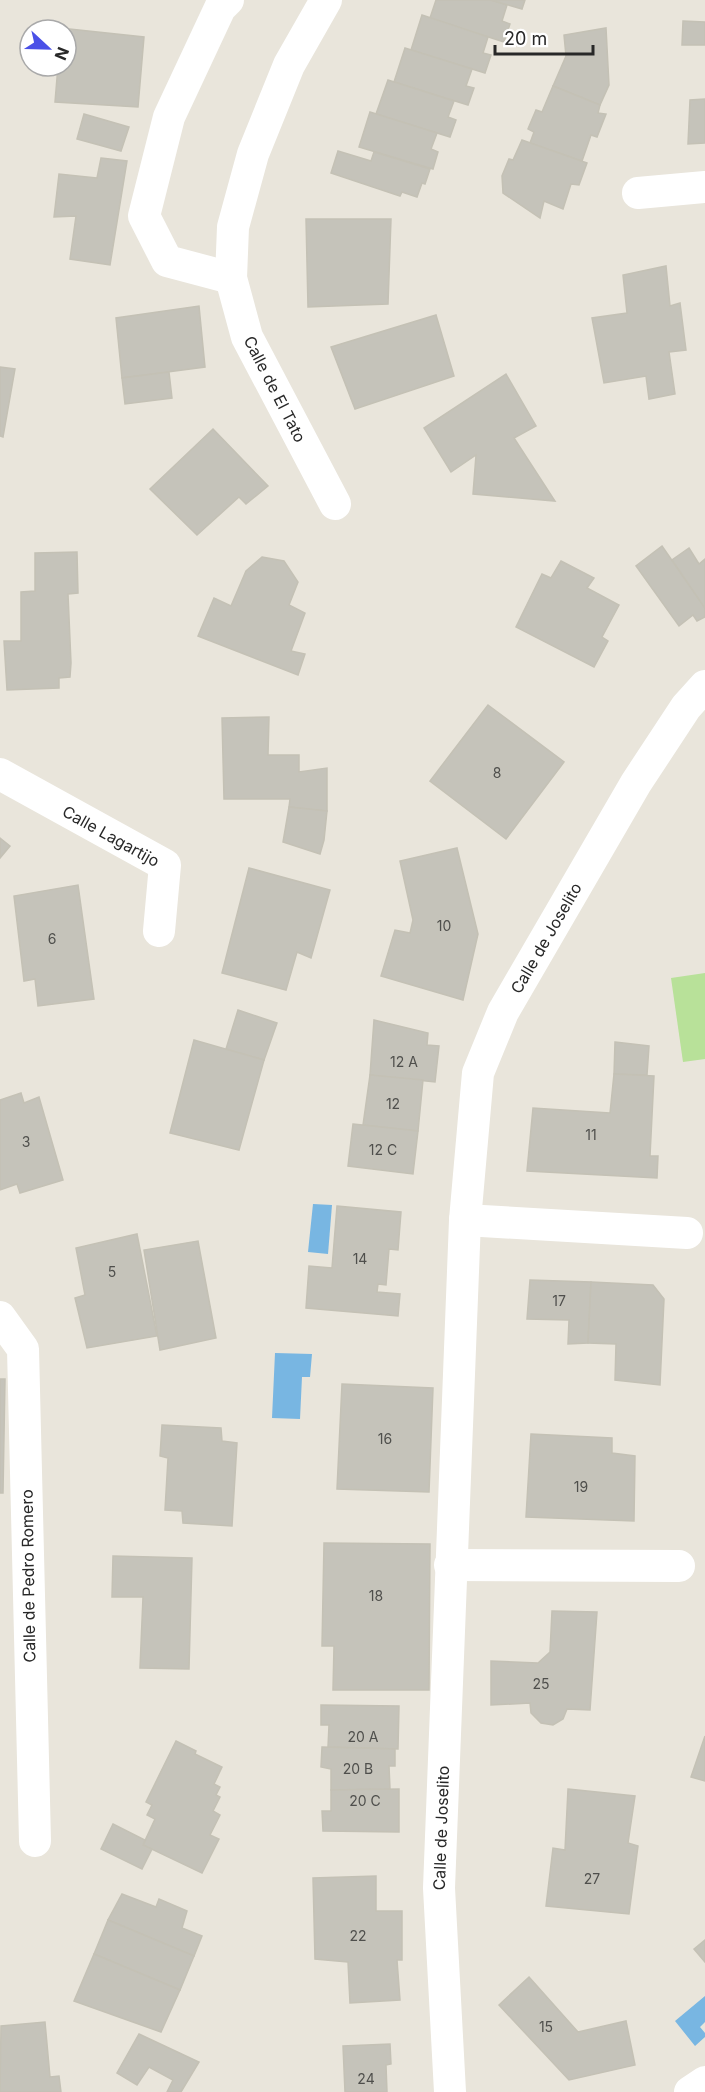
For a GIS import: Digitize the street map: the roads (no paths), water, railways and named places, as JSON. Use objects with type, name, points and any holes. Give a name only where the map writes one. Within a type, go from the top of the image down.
[{"type":"street","points":[[228,0],[220,8],[169,117],[144,216],[167,261],[231,278]]},
{"type":"street","name":"Calle de El Tato","points":[[326,0],[289,65],[253,154],[233,227],[231,278],[247,337],[335,504]]},
{"type":"street","points":[[638,194],[705,187]]},
{"type":"street","name":"Calle de Joselito","points":[[450,2092],[439,1888],[465,1220],[478,1073],[503,1012],[636,783],[686,707],[705,686]]},
{"type":"street","name":"Calle Lagartijo","points":[[0,774],[165,866],[159,931]]},
{"type":"street","points":[[465,1220],[687,1233]]},
{"type":"street","name":"Calle de Pedro Romero","points":[[0,1317],[23,1349],[34,1841]]},
{"type":"street","points":[[450,1565],[679,1566]]},
{"type":"street","points":[[690,2092],[705,2082]]},
{"type":"water","points":[[313,1204],[332,1205],[328,1254],[308,1252]]},
{"type":"water","points":[[275,1353],[312,1354],[310,1377],[302,1377],[300,1419],[272,1418]]},
{"type":"water","points":[[705,1996],[705,2022],[700,2027],[705,2037],[695,2046],[675,2021]]}]
